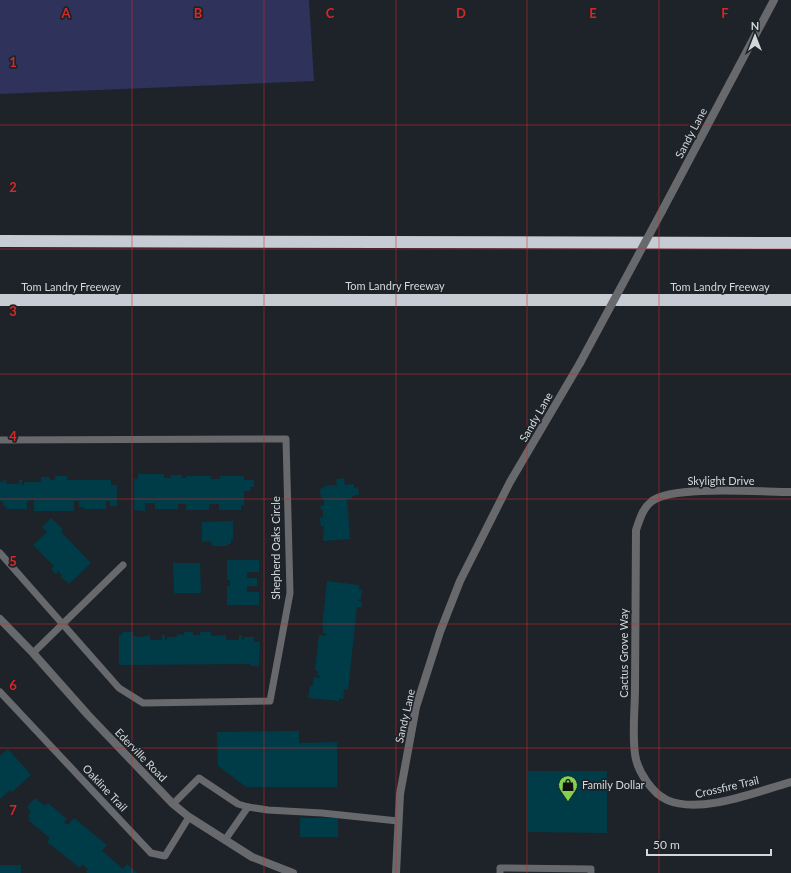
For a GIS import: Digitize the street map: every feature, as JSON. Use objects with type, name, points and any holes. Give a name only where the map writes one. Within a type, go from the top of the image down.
[{"type":"highway","points":[[0,241],[791,243]]},
{"type":"highway","name":"Tom Landry Freeway","points":[[0,300],[791,300]]},
{"type":"street","name":"Sandy Lane","points":[[396,873],[400,794],[416,707],[445,617],[460,581],[510,482],[580,363],[774,0]]},
{"type":"street","name":"Skylight Drive","points":[[653,501],[670,493],[688,491],[791,492]]},
{"type":"street","name":"Cactus Grove Way","points":[[653,501],[642,511],[636,530],[635,755],[642,773],[653,789],[667,800]]},
{"type":"street","name":"Ederville Road","points":[[0,619],[33,653],[88,715],[173,804],[189,817],[252,857],[293,873]]},
{"type":"street","name":"Crossfire Trail","points":[[667,800],[691,806],[731,799],[791,782]]},
{"type":"lane","name":"Shepherd Oaks Circle","points":[[0,440],[286,438],[290,593],[270,701],[143,702],[119,688],[0,554]]},
{"type":"lane","points":[[33,653],[123,565]]},
{"type":"lane","name":"Oakline Trail","points":[[1,695],[151,853],[165,856],[189,817]]},
{"type":"lane","points":[[173,804],[199,778],[238,804],[268,810],[322,813],[398,821]]},
{"type":"lane","points":[[225,840],[248,806]]},
{"type":"lane","points":[[500,873],[500,868],[591,869],[591,873]]},
{"type":"shaded area","points":[[0,0],[309,0],[314,81],[0,94]]},
{"type":"building","points":[[138,474],[164,474],[164,478],[171,478],[171,475],[182,475],[182,478],[186,478],[186,476],[211,476],[211,479],[220,479],[220,476],[244,476],[244,480],[254,480],[254,487],[250,487],[250,491],[244,491],[244,505],[241,505],[241,510],[219,510],[219,504],[209,504],[209,510],[186,510],[186,504],[178,504],[178,509],[155,509],[155,503],[145,503],[145,511],[134,510],[134,479],[138,479]]},
{"type":"building","points":[[55,476],[67,476],[67,480],[111,480],[111,485],[117,485],[117,506],[110,506],[110,501],[106,501],[106,509],[84,509],[84,507],[79,507],[79,501],[74,501],[74,511],[34,511],[34,500],[27,501],[27,509],[6,509],[6,506],[3,506],[3,501],[0,501],[0,482],[6,480],[6,484],[19,484],[19,480],[22,480],[22,485],[24,485],[24,482],[41,482],[41,477],[50,477],[50,480],[55,480]]},
{"type":"building","points":[[344,478],[345,485],[354,484],[354,488],[358,487],[359,495],[352,496],[352,499],[347,499],[350,539],[323,541],[324,526],[321,527],[320,517],[323,517],[323,510],[321,510],[320,506],[324,505],[324,499],[321,499],[320,489],[324,488],[324,486],[337,485],[336,479]]},
{"type":"building","points":[[51,518],[63,529],[61,532],[91,563],[69,584],[61,577],[62,576],[58,571],[56,574],[51,569],[54,566],[33,545],[47,532],[42,527]]},
{"type":"building","points":[[233,521],[233,539],[231,539],[231,544],[228,544],[228,546],[212,546],[211,541],[202,542],[202,522]]},
{"type":"building","points":[[227,560],[259,560],[259,572],[247,572],[247,578],[257,578],[257,586],[247,586],[247,592],[259,592],[259,605],[227,605],[227,586],[230,586],[230,580],[227,580]]},
{"type":"building","points":[[173,563],[200,563],[201,593],[174,593]]},
{"type":"building","points":[[327,581],[359,585],[359,589],[362,590],[361,600],[358,599],[358,601],[362,602],[361,608],[357,607],[348,690],[344,689],[343,699],[339,698],[339,701],[308,698],[310,686],[313,686],[314,677],[320,678],[321,676],[317,675],[318,671],[315,670],[319,635],[326,636],[326,634],[323,633],[322,627]]},
{"type":"building","points":[[122,632],[133,632],[133,636],[141,637],[150,635],[150,640],[162,640],[162,635],[165,635],[165,640],[167,640],[167,637],[176,637],[178,634],[184,635],[184,632],[193,632],[193,635],[200,635],[200,632],[211,632],[211,636],[226,635],[226,640],[239,640],[239,635],[242,635],[242,640],[244,640],[244,637],[254,637],[254,642],[260,642],[259,666],[250,666],[250,664],[119,665],[119,635],[122,635]]},
{"type":"building","points":[[299,731],[299,743],[337,742],[337,787],[246,787],[218,766],[217,732]]},
{"type":"building","points":[[8,749],[31,775],[12,792],[10,790],[0,799],[0,756]]},
{"type":"building","name":"Family Dollar","points":[[528,771],[607,771],[607,833],[528,832]]},
{"type":"building","points":[[35,798],[45,806],[48,803],[67,819],[64,822],[68,825],[74,818],[107,845],[102,851],[123,869],[127,864],[137,873],[88,873],[86,872],[88,869],[82,864],[80,868],[47,842],[50,838],[28,820],[30,818],[28,816],[31,811],[27,807]]},
{"type":"building","points":[[300,818],[338,818],[338,837],[300,837]]},
{"type":"building","points":[[0,865],[21,865],[21,873],[0,873]]},
{"type":"place","name":"Family Dollar","points":[[568,802]]}]
